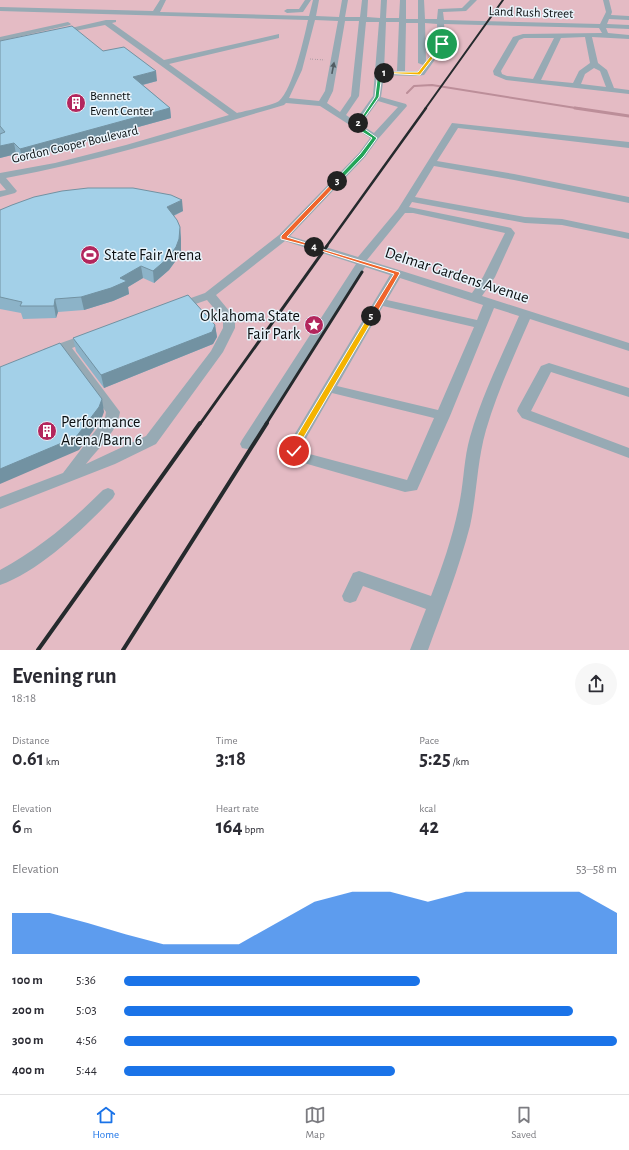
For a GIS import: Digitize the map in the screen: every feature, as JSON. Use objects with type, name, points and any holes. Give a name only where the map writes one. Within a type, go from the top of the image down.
[{"type":"street","points":[[157,10],[163,0]]},
{"type":"street","points":[[0,2],[157,10],[301,11],[308,0]]},
{"type":"street","points":[[316,0],[301,59],[295,78],[285,100],[322,104],[375,138]]},
{"type":"street","points":[[322,104],[329,91],[345,0]]},
{"type":"street","points":[[341,116],[355,96],[365,0]]},
{"type":"street","points":[[356,126],[376,98],[380,73],[384,0]]},
{"type":"street","points":[[401,74],[403,0]]},
{"type":"street","points":[[421,0],[422,63],[427,64]]},
{"type":"street","points":[[457,0],[458,10]]},
{"type":"street","points":[[380,73],[419,74],[442,44],[440,8],[466,10],[474,0]]},
{"type":"street","points":[[606,0],[609,12],[602,27],[606,36]]},
{"type":"street","name":"Land Rush Street","points":[[0,9],[144,13],[157,10],[311,20],[383,20],[629,28]]},
{"type":"street","points":[[0,32],[93,12]]},
{"type":"street","points":[[0,39],[122,12]]},
{"type":"street","points":[[0,45],[144,13]]},
{"type":"street","points":[[135,16],[311,20]]},
{"type":"street","points":[[607,17],[629,18]]},
{"type":"street","points":[[106,22],[236,116]]},
{"type":"street","points":[[536,81],[559,35]]},
{"type":"street","points":[[588,35],[594,64],[603,70],[611,90]]},
{"type":"street","points":[[629,45],[627,37],[588,35],[523,36],[516,39],[497,71],[498,75],[506,78],[629,92]]},
{"type":"street","points":[[163,63],[276,36]]},
{"type":"street","points":[[576,86],[582,72],[594,64]]},
{"type":"street","points":[[166,310],[209,295],[284,240],[362,155],[403,106],[376,98]]},
{"type":"street","name":"Gordon Cooper Boulevard","points":[[0,176],[55,166],[277,106],[285,100]]},
{"type":"street","points":[[247,444],[362,262],[402,210],[455,126],[629,145]]},
{"type":"street","points":[[431,163],[528,179],[629,200]]},
{"type":"street","name":"Gordon Cooper Boulevard","points":[[0,176],[12,190],[0,194]]},
{"type":"street","points":[[409,199],[525,220],[562,222],[629,236]]},
{"type":"street","points":[[402,210],[414,210],[510,231],[489,277],[475,298]]},
{"type":"street","name":"Delmar Gardens Avenue","points":[[284,240],[362,262],[629,347]]},
{"type":"street","points":[[397,273],[294,447],[295,455],[405,486],[412,486],[482,325],[490,303]]},
{"type":"street","points":[[0,503],[110,460],[151,440],[206,368],[221,346],[229,328],[229,318],[209,295]]},
{"type":"street","points":[[380,302],[482,325]]},
{"type":"street","points":[[419,650],[454,556],[466,508],[479,430],[526,314]]},
{"type":"street","points":[[34,357],[102,333]]},
{"type":"street","points":[[64,346],[113,412],[108,426],[68,476]]},
{"type":"street","points":[[629,393],[549,367],[546,369],[524,411],[527,415],[629,453]]},
{"type":"street","points":[[330,388],[443,416]]},
{"type":"street","points":[[0,578],[38,555],[82,521],[108,494]]},
{"type":"street","points":[[350,596],[359,578],[436,605]]},
{"type":"path","points":[[301,59],[335,60]]},
{"type":"shaded area","name":"Oklahoma State Fair Park","points":[[0,0],[629,0],[629,650],[0,650]]},
{"type":"building","name":"Bennett Event Center","points":[[72,26],[103,51],[124,47],[156,71],[133,77],[170,108],[20,149],[14,143],[0,146],[0,134],[5,132],[0,126],[0,41]]},
{"type":"building","name":"State Fair Arena","points":[[88,188],[133,188],[171,195],[182,200],[167,207],[177,220],[180,227],[179,239],[176,247],[168,258],[153,271],[141,266],[120,278],[127,281],[111,288],[81,297],[55,299],[54,306],[20,306],[22,302],[0,297],[0,210],[34,197],[62,191]]},
{"type":"building","points":[[188,295],[215,325],[212,332],[101,375],[73,338]]},
{"type":"building","name":"Performance Arena/Barn 6","points":[[60,343],[102,399],[99,407],[76,437],[0,469],[0,367]]},
{"type":"waterway","points":[[407,93],[414,86],[432,85],[582,109]]},
{"type":"waterway","points":[[575,108],[629,116]]},
{"type":"railway","points":[[425,109],[503,0]]},
{"type":"railway","points":[[326,247],[426,108]]},
{"type":"railway","points":[[200,424],[327,246]]},
{"type":"railway","points":[[266,424],[362,272]]},
{"type":"railway","points":[[38,650],[200,423]]},
{"type":"railway","points":[[123,650],[267,423]]},
{"type":"place","name":"Bennett Event Center","points":[[76,103]]},
{"type":"place","name":"State Fair Arena","points":[[90,255]]},
{"type":"place","name":"Oklahoma State Fair Park","points":[[314,325]]},
{"type":"place","name":"Performance Arena/Barn 6","points":[[47,431]]},
{"type":"route","points":[[294,451],[294,447],[397,273],[283,237],[362,155],[375,138],[356,126],[377,97],[380,73],[419,74],[442,44]]}]
